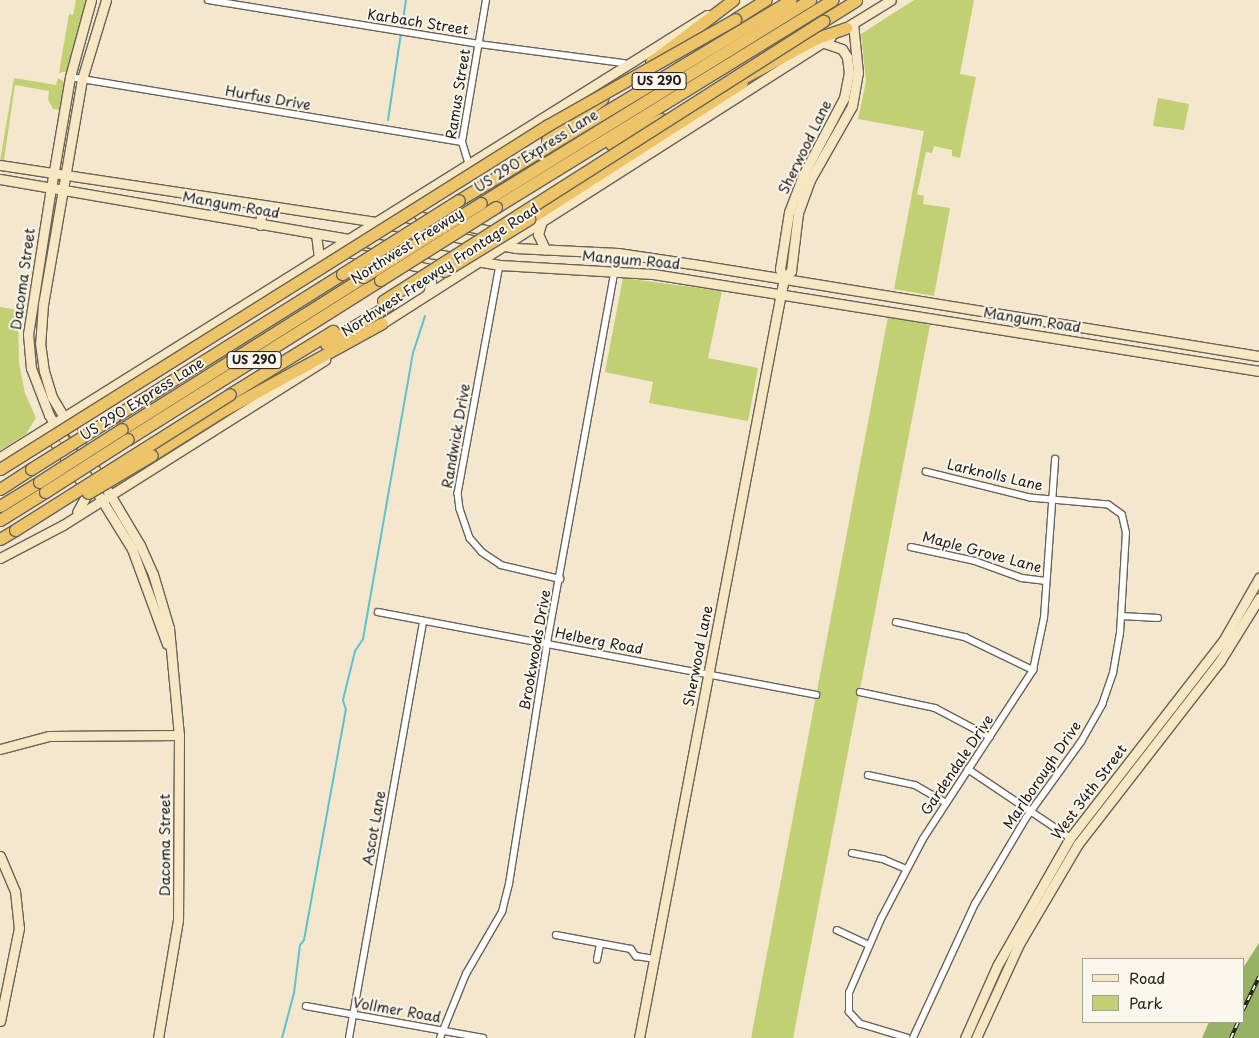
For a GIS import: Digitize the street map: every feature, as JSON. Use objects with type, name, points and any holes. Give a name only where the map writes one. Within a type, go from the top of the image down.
[{"type":"highway","points":[[526,158],[733,0]]},
{"type":"highway","points":[[0,469],[548,125],[766,0]]},
{"type":"highway","name":"Northwest Freeway","points":[[0,489],[526,158],[790,0]]},
{"type":"highway","name":"US 290 Express Lane","points":[[0,506],[125,434],[364,277],[810,0]]},
{"type":"highway","name":"Northwest Freeway","points":[[0,520],[45,492],[125,434],[380,280],[832,0]]},
{"type":"highway","points":[[0,539],[856,0]]},
{"type":"highway","points":[[581,154],[598,150],[769,65],[817,38],[850,26]]},
{"type":"highway","points":[[230,394],[245,391],[316,350],[529,219],[769,65]]},
{"type":"highway","points":[[15,530],[115,479],[232,406],[382,323]]},
{"type":"main road","name":"Dacoma Street","points":[[91,0],[70,77],[28,334],[31,368],[39,396],[53,422],[106,496]]},
{"type":"main road","name":"Dacoma Street","points":[[106,0],[82,79],[64,174],[43,304],[40,343],[48,387],[149,576],[169,628],[170,652],[176,685],[178,735],[178,920],[158,1038]]},
{"type":"main road","points":[[0,457],[62,416],[328,253],[624,64],[733,0]]},
{"type":"main road","name":"Northwest Freeway Frontage Road","points":[[0,558],[70,520],[890,0]]},
{"type":"main road","name":"Sherwood Lane","points":[[639,1038],[781,293],[784,279],[790,271],[798,213],[810,180],[852,106],[858,74],[850,26]]},
{"type":"main road","name":"Sherwood Lane","points":[[784,279],[780,269],[791,204],[803,175],[844,98],[849,73],[847,57],[842,49],[822,42]]},
{"type":"main road","name":"Mangum Road","points":[[0,165],[375,222],[501,246],[618,253],[699,265],[1259,356]]},
{"type":"main road","name":"Mangum Road","points":[[0,179],[478,262],[500,265],[615,271],[697,280],[1259,371]]},
{"type":"main road","points":[[160,206],[162,191]]},
{"type":"main road","points":[[425,191],[414,210],[421,217],[498,232],[523,231]]},
{"type":"main road","points":[[260,225],[262,206]]},
{"type":"main road","points":[[542,221],[538,234],[545,249]]},
{"type":"main road","points":[[316,234],[319,258]]},
{"type":"main road","points":[[328,253],[357,253],[419,265],[430,273],[428,294]]},
{"type":"main road","points":[[697,280],[699,265]]},
{"type":"main road","points":[[864,307],[867,293]]},
{"type":"main road","points":[[1070,340],[1072,326]]},
{"type":"main road","points":[[1224,366],[1227,351]]},
{"type":"main road","points":[[0,457],[41,438],[53,440],[86,496],[70,520]]},
{"type":"main road","name":"West 34th Street","points":[[1193,688],[1223,641],[1259,578]]},
{"type":"main road","name":"West 34th Street","points":[[966,1038],[997,966],[1074,841],[1193,688],[1259,598]]},
{"type":"main road","points":[[0,749],[49,736],[178,735]]},
{"type":"main road","points":[[0,856],[14,890],[19,928],[0,1021]]},
{"type":"main road","name":"West 34th Street","points":[[976,1038],[1034,906]]},
{"type":"main road","points":[[997,966],[1006,969]]},
{"type":"street","name":"Karbach Street","points":[[208,0],[479,44],[624,64]]},
{"type":"street","name":"Ramus Street","points":[[468,162],[462,142],[486,0]]},
{"type":"street","name":"Hurfus Drive","points":[[70,77],[462,142]]},
{"type":"street","name":"Brookwoods Drive","points":[[440,1038],[466,974],[502,912],[509,884],[548,644],[618,253]]},
{"type":"street","name":"Randwick Drive","points":[[500,265],[458,493],[460,509],[470,538],[482,552],[501,565],[560,579]]},
{"type":"street","name":"Gardendale Drive","points":[[907,1038],[860,1024],[849,1012],[849,993],[869,945],[906,869],[945,802],[1033,670],[1041,642],[1055,459]]},
{"type":"street","name":"Larknolls Lane","points":[[926,472],[1052,501],[1108,505],[1118,510]]},
{"type":"street","name":"Marlborough Drive","points":[[913,1038],[961,929],[1030,812],[1081,742],[1102,705],[1116,657],[1121,616],[1126,533],[1124,519],[1118,510]]},
{"type":"street","name":"Maple Grove Lane","points":[[911,547],[975,561],[1022,578],[1046,582]]},
{"type":"street","name":"Helberg Road","points":[[378,612],[816,695]]},
{"type":"street","points":[[1121,616],[1158,618]]},
{"type":"street","name":"Ascot Lane","points":[[349,1038],[424,622]]},
{"type":"street","points":[[896,622],[965,637],[1033,670]]},
{"type":"street","points":[[860,692],[935,708],[990,737]]},
{"type":"street","points":[[968,769],[1074,841]]},
{"type":"street","points":[[868,774],[915,785],[945,802]]},
{"type":"street","points":[[852,853],[883,859],[906,869]]},
{"type":"street","points":[[837,930],[869,945]]},
{"type":"street","points":[[556,936],[631,949],[636,956],[654,959]]},
{"type":"street","points":[[596,960],[600,944]]},
{"type":"street","name":"Vollmer Road","points":[[306,1006],[483,1038]]},
{"type":"green space","points":[[76,0],[89,0],[69,71],[59,73],[69,14],[73,15]]},
{"type":"green space","points":[[914,0],[974,0],[960,74],[976,77],[960,158],[952,156],[952,150],[934,146],[932,153],[926,152],[917,194],[924,196],[923,204],[950,208],[934,296],[894,289],[924,131],[858,119],[866,81],[861,34]]},
{"type":"green space","points":[[14,78],[56,85],[58,78],[66,83],[60,110],[53,109],[48,99],[49,91],[15,85],[4,160],[0,161]]},
{"type":"green space","points":[[1158,98],[1189,104],[1184,130],[1153,126]]},
{"type":"green space","points":[[623,278],[722,291],[708,358],[758,368],[748,421],[649,403],[653,382],[605,372]]},
{"type":"green space","points":[[0,307],[18,310],[19,363],[25,393],[36,418],[26,434],[0,450]]},
{"type":"green space","points":[[888,317],[930,325],[793,1038],[751,1038]]},
{"type":"green space","points":[[1259,943],[1259,1038],[1202,1038],[1209,1023],[1244,1023],[1244,966]]},
{"type":"waterway","points":[[388,120],[406,0]]},
{"type":"waterway","points":[[282,1038],[294,993],[300,945],[304,940],[346,710],[343,700],[355,651],[363,639],[413,353],[425,316]]},
{"type":"railway","points":[[1244,1008],[1259,977]]},
{"type":"railway","points":[[1231,1038],[1238,1023]]}]
